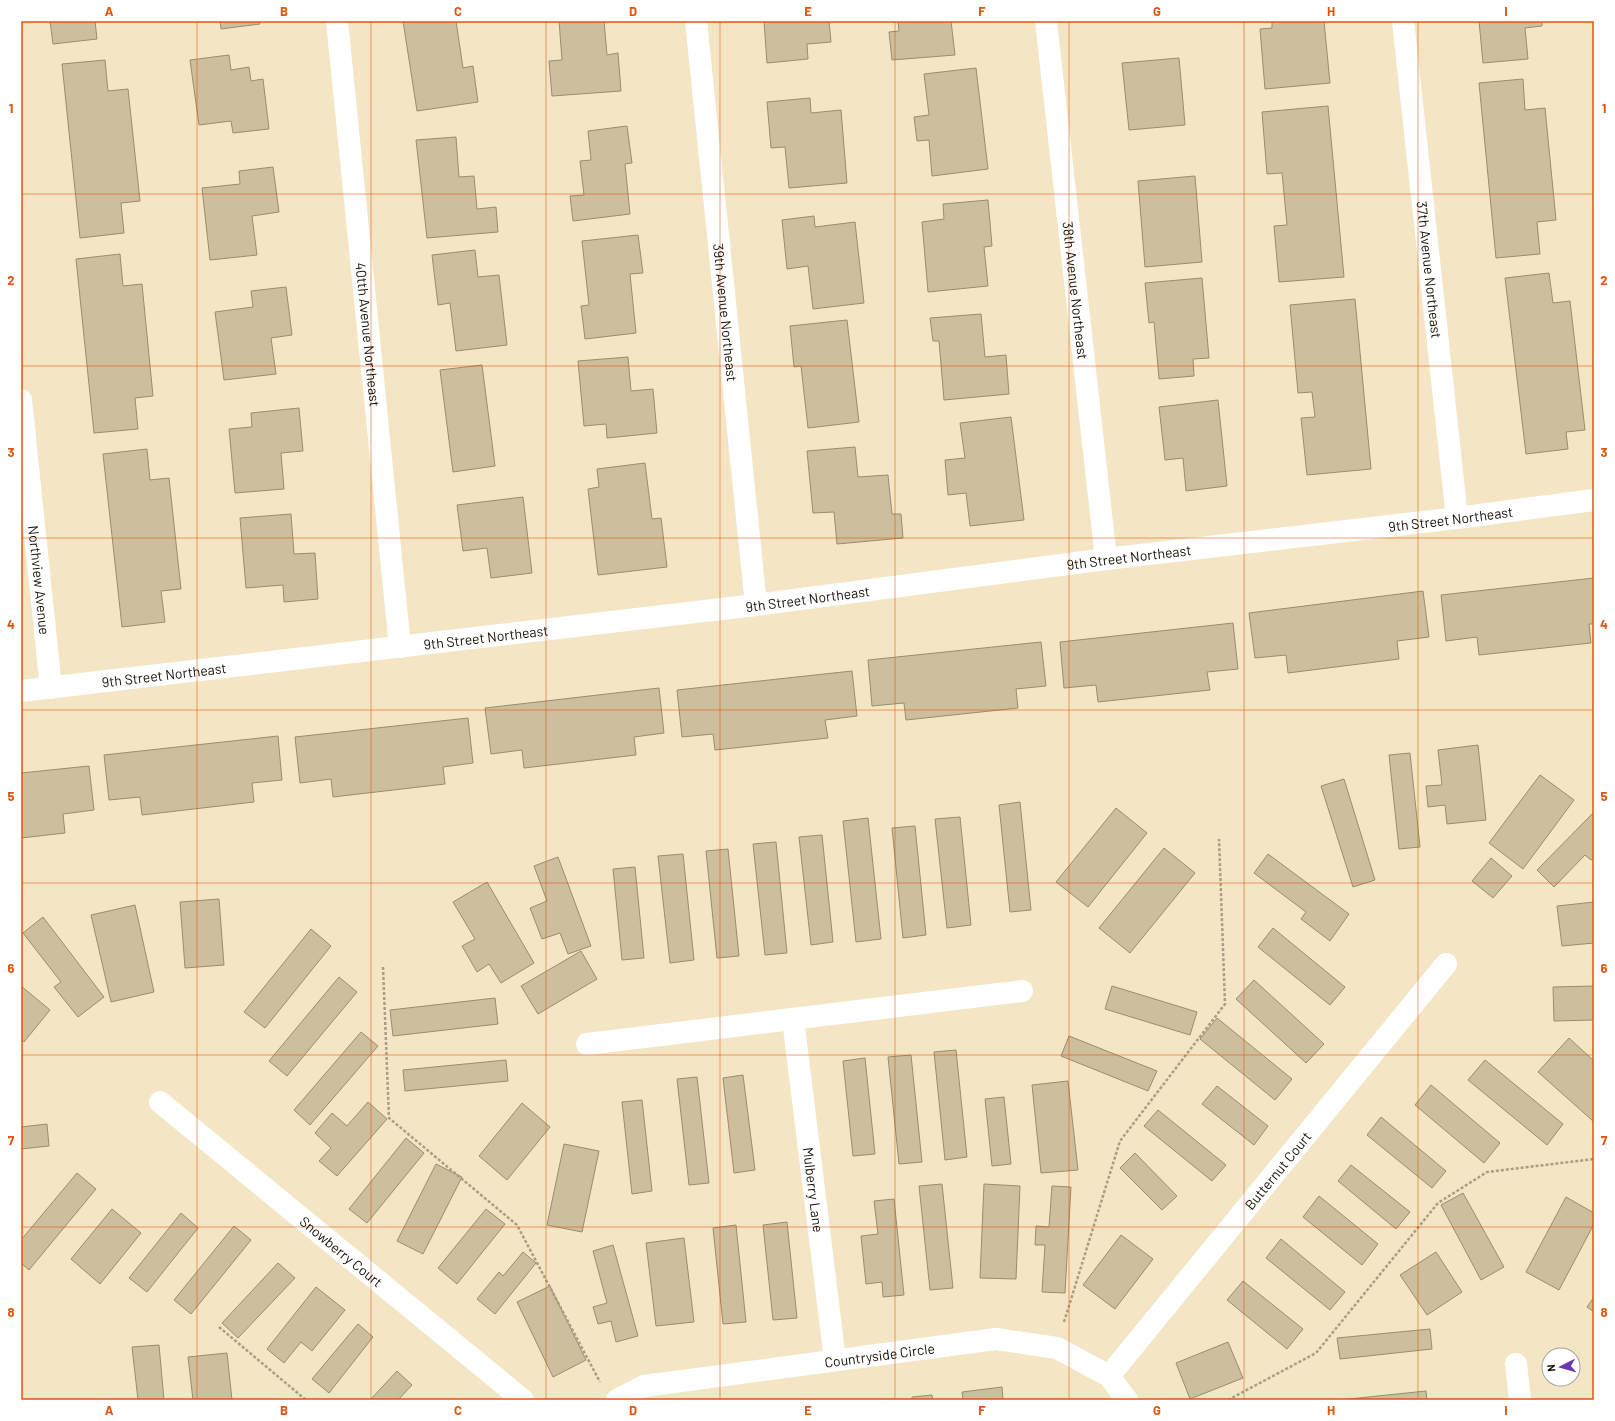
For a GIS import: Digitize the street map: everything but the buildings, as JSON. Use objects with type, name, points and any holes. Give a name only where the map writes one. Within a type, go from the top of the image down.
[{"type":"street","name":"40tth Avenue Northeast","points":[[337,21],[400,647]]},
{"type":"street","name":"39th Avenue Northeast","points":[[696,21],[756,605]]},
{"type":"street","name":"38th Avenue Northeast","points":[[1046,21],[1106,559]]},
{"type":"street","name":"37th Avenue Northeast","points":[[1403,21],[1457,518]]},
{"type":"street","name":"Northview Avenue","points":[[21,400],[51,688]]},
{"type":"street","name":"9th Street Northeast","points":[[21,692],[756,605],[1106,559],[1457,518],[1594,500]]},
{"type":"street","name":"Butternut Court","points":[[1109,1376],[1446,964]]},
{"type":"street","points":[[587,1044],[1022,991]]},
{"type":"street","name":"Mulberry Lane","points":[[793,1019],[835,1360]]},
{"type":"street","name":"Snowberry Court","points":[[160,1102],[523,1400]]},
{"type":"street","name":"Countryside Circle","points":[[609,1393],[644,1386],[996,1339],[1057,1348],[1109,1376],[1126,1400]]},
{"type":"street","points":[[1516,1364],[1520,1400]]},
{"type":"path","points":[[1057,1348],[1120,1140],[1225,1004],[1219,839]]},
{"type":"path","points":[[382,967],[388,1118],[517,1225],[609,1393]]},
{"type":"path","points":[[1228,1400],[1316,1353],[1438,1203],[1487,1172],[1594,1159]]},
{"type":"path","points":[[219,1327],[306,1400]]}]
